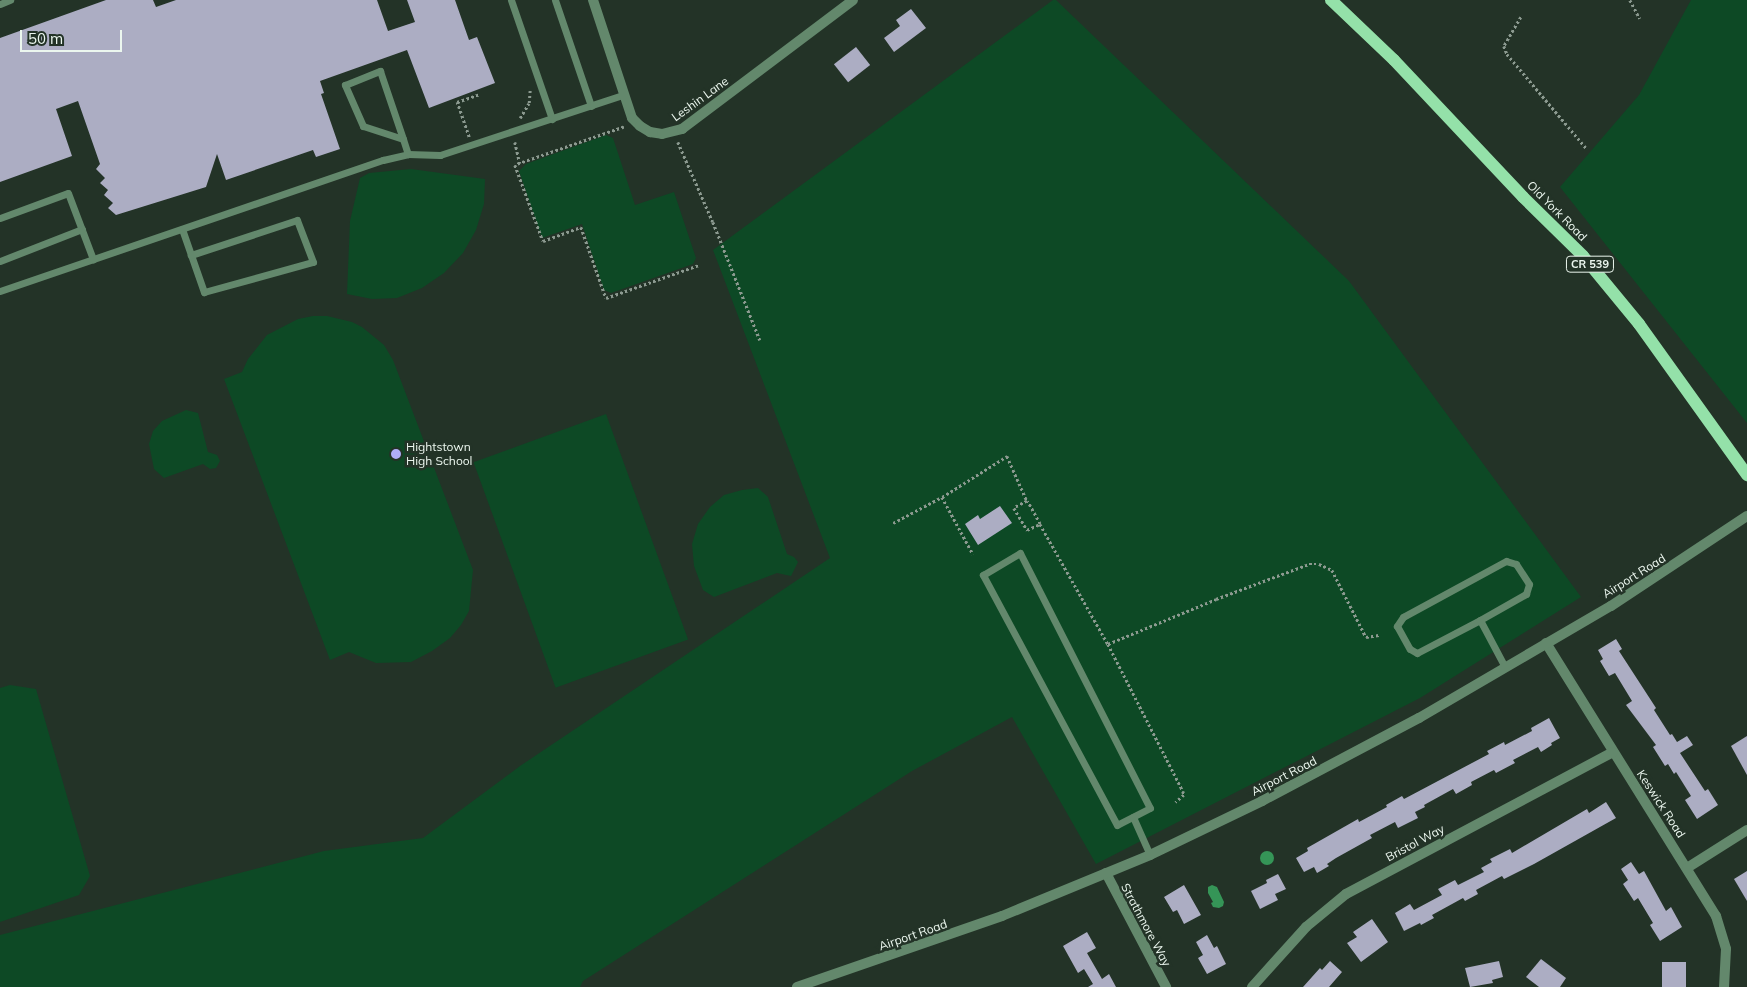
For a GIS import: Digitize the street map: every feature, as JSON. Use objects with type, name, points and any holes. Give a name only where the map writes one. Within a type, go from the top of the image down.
[{"type":"main road","name":"Old York Road","points":[[1331,0],[1407,74],[1523,197],[1577,250],[1614,292],[1747,474]]},
{"type":"street","name":"Leshin Lane","points":[[593,0],[632,118],[650,132],[662,134],[682,129],[853,0]]},
{"type":"street","name":"Airport Road","points":[[797,987],[1002,916],[1106,874],[1150,855],[1339,762],[1645,585],[1747,516]]},
{"type":"street","name":"Keswick Road","points":[[1546,643],[1708,900],[1723,931],[1726,949],[1724,987]]},
{"type":"street","name":"Bristol Way","points":[[1252,987],[1306,926],[1346,894],[1613,752]]},
{"type":"street","points":[[1687,868],[1747,830]]},
{"type":"street","name":"Strathmore Way","points":[[1106,874],[1166,987]]},
{"type":"lane","points":[[0,4],[10,0]]},
{"type":"lane","points":[[511,0],[552,119]]},
{"type":"lane","points":[[555,0],[591,106]]},
{"type":"lane","points":[[403,139],[363,126],[345,85],[380,71],[403,139],[408,154]]},
{"type":"lane","points":[[0,291],[383,160],[408,154],[440,156],[623,95]]},
{"type":"lane","points":[[0,218],[68,193],[93,259]]},
{"type":"lane","points":[[182,229],[191,255],[204,292],[313,262],[297,220],[191,255]]},
{"type":"lane","points":[[0,261],[82,229]]},
{"type":"lane","points":[[1020,553],[1150,808],[1133,817],[1117,825],[983,575],[1020,553]]},
{"type":"lane","points":[[1506,561],[1516,564],[1529,584],[1526,594],[1480,620],[1417,653],[1410,649],[1397,626],[1403,617],[1506,561]]},
{"type":"lane","points":[[1480,620],[1505,667]]},
{"type":"lane","points":[[1133,817],[1150,855]]},
{"type":"path","points":[[1630,0],[1640,19]]},
{"type":"path","points":[[1521,17],[1504,46],[1507,54],[1587,149]]},
{"type":"path","points":[[518,120],[529,103],[530,88],[527,80]]},
{"type":"path","points":[[477,135],[469,137],[457,102],[480,94]]},
{"type":"path","points":[[624,127],[516,165],[542,241],[580,228],[606,298],[699,265]]},
{"type":"path","points":[[515,142],[520,163]]},
{"type":"path","points":[[678,142],[713,222],[760,340]]},
{"type":"path","points":[[893,523],[942,497],[1006,456],[1040,524],[1108,644],[1183,791],[1184,795],[1176,802]]},
{"type":"path","points":[[942,497],[973,554]]},
{"type":"path","points":[[1027,500],[1014,508],[1027,530],[1040,524]]},
{"type":"path","points":[[1108,644],[1216,599],[1309,564],[1319,564],[1332,570],[1366,636],[1379,635]]},
{"type":"shaded area","points":[[1053,0],[1056,0],[1349,281],[1581,597],[1420,698],[1096,864],[1012,717],[912,771],[583,981],[580,987],[0,987],[0,935],[324,851],[423,838],[520,766],[830,558],[713,250]]},
{"type":"shaded area","points":[[1691,0],[1747,0],[1747,423],[1560,187],[1639,95]]},
{"type":"shaded area","points":[[606,135],[613,138],[635,205],[674,192],[696,258],[693,264],[611,293],[604,290],[582,224],[542,238],[519,171],[526,164]]},
{"type":"shaded area","points":[[411,169],[485,179],[484,204],[476,230],[463,253],[444,273],[422,288],[397,298],[372,299],[347,294],[350,221],[360,178],[369,173]]},
{"type":"shaded area","points":[[327,316],[352,322],[362,327],[384,345],[393,360],[473,570],[469,611],[461,625],[450,638],[432,651],[411,662],[376,663],[349,652],[330,660],[224,379],[242,372],[248,359],[267,335],[298,319]]},
{"type":"shaded area","points":[[186,410],[198,413],[208,452],[217,455],[220,461],[216,468],[210,469],[203,464],[164,478],[154,469],[149,444],[153,431],[162,421]]},
{"type":"shaded area","points":[[606,414],[688,640],[556,688],[474,462]]},
{"type":"shaded area","points":[[758,488],[768,497],[787,554],[794,557],[798,562],[791,576],[777,573],[714,597],[703,590],[694,566],[692,544],[698,524],[710,507],[724,495]]},
{"type":"shaded area","points":[[10,685],[36,689],[90,876],[79,895],[0,922],[0,688]]},
{"type":"shaded area","points":[[1264,851],[1270,851],[1274,858],[1270,865],[1264,865],[1260,861],[1260,855]]},
{"type":"shaded area","points":[[1212,885],[1217,887],[1224,902],[1223,906],[1219,908],[1213,907],[1211,903],[1213,902],[1208,893],[1208,887]]},
{"type":"building","points":[[106,0],[153,0],[156,7],[176,0],[377,0],[388,31],[415,22],[407,0],[455,0],[469,40],[477,37],[495,83],[429,108],[407,50],[320,81],[324,93],[321,94],[340,149],[316,157],[313,150],[226,180],[217,154],[206,187],[116,215],[108,208],[113,203],[104,195],[108,190],[100,183],[105,178],[96,169],[100,164],[78,101],[56,109],[72,156],[0,182],[0,38]]},
{"type":"building","points":[[911,9],[926,28],[894,52],[884,38],[900,26],[896,20]]},
{"type":"building","points":[[856,47],[870,65],[848,82],[834,64]]},
{"type":"building","points":[[1000,506],[1012,523],[978,545],[965,524],[978,515],[980,519]]},
{"type":"building","points":[[1616,639],[1622,649],[1619,651],[1656,708],[1654,710],[1670,735],[1672,734],[1677,742],[1687,736],[1693,745],[1680,753],[1705,791],[1708,789],[1718,805],[1697,819],[1685,800],[1691,796],[1676,772],[1674,774],[1668,764],[1665,766],[1653,747],[1656,745],[1626,705],[1632,701],[1615,673],[1609,676],[1600,661],[1603,659],[1598,650]]},
{"type":"building","points":[[1549,718],[1560,738],[1541,752],[1538,747],[1513,760],[1515,763],[1496,773],[1494,770],[1471,782],[1472,785],[1456,794],[1453,789],[1415,812],[1418,818],[1398,828],[1395,822],[1370,835],[1372,838],[1336,858],[1327,864],[1329,866],[1317,873],[1314,867],[1304,872],[1296,858],[1308,851],[1307,848],[1358,819],[1359,822],[1387,807],[1386,805],[1402,796],[1404,799],[1489,754],[1487,751],[1504,742],[1505,745],[1532,731],[1531,728]]},
{"type":"building","points":[[1747,736],[1747,775],[1731,746]]},
{"type":"building","points":[[1606,802],[1616,818],[1534,864],[1504,879],[1502,876],[1476,890],[1478,894],[1465,901],[1463,898],[1432,915],[1434,918],[1421,925],[1420,923],[1404,931],[1395,913],[1410,904],[1414,910],[1442,895],[1438,889],[1455,880],[1458,885],[1484,872],[1481,868],[1492,862],[1490,859],[1510,849],[1512,853],[1587,809],[1589,813]]},
{"type":"building","points":[[1631,862],[1639,874],[1644,871],[1666,911],[1671,907],[1682,927],[1660,941],[1650,925],[1653,923],[1638,898],[1634,901],[1623,884],[1628,880],[1621,869]]},
{"type":"building","points":[[1747,871],[1747,901],[1734,879]]},
{"type":"building","points":[[1278,874],[1286,889],[1275,894],[1278,900],[1260,909],[1251,891],[1267,883],[1266,880]]},
{"type":"building","points":[[1184,885],[1201,915],[1184,924],[1177,910],[1173,912],[1164,897]]},
{"type":"building","points":[[1372,919],[1388,942],[1361,962],[1347,943],[1357,937],[1353,932]]},
{"type":"building","points":[[1087,932],[1096,948],[1087,953],[1102,979],[1109,974],[1116,987],[1088,987],[1093,984],[1084,969],[1078,973],[1063,946]]},
{"type":"building","points":[[1207,935],[1214,948],[1217,946],[1226,964],[1207,974],[1198,958],[1203,955],[1196,942]]},
{"type":"building","points":[[1541,959],[1566,978],[1560,987],[1539,987],[1526,977]]},
{"type":"building","points":[[1330,961],[1342,972],[1329,987],[1303,987],[1320,968],[1322,970]]},
{"type":"building","points":[[1499,961],[1503,977],[1492,980],[1493,983],[1470,987],[1465,968]]},
{"type":"building","points":[[1662,962],[1686,962],[1686,987],[1662,987]]},
{"type":"place","name":"Hightstown High School","points":[[396,454]]}]
